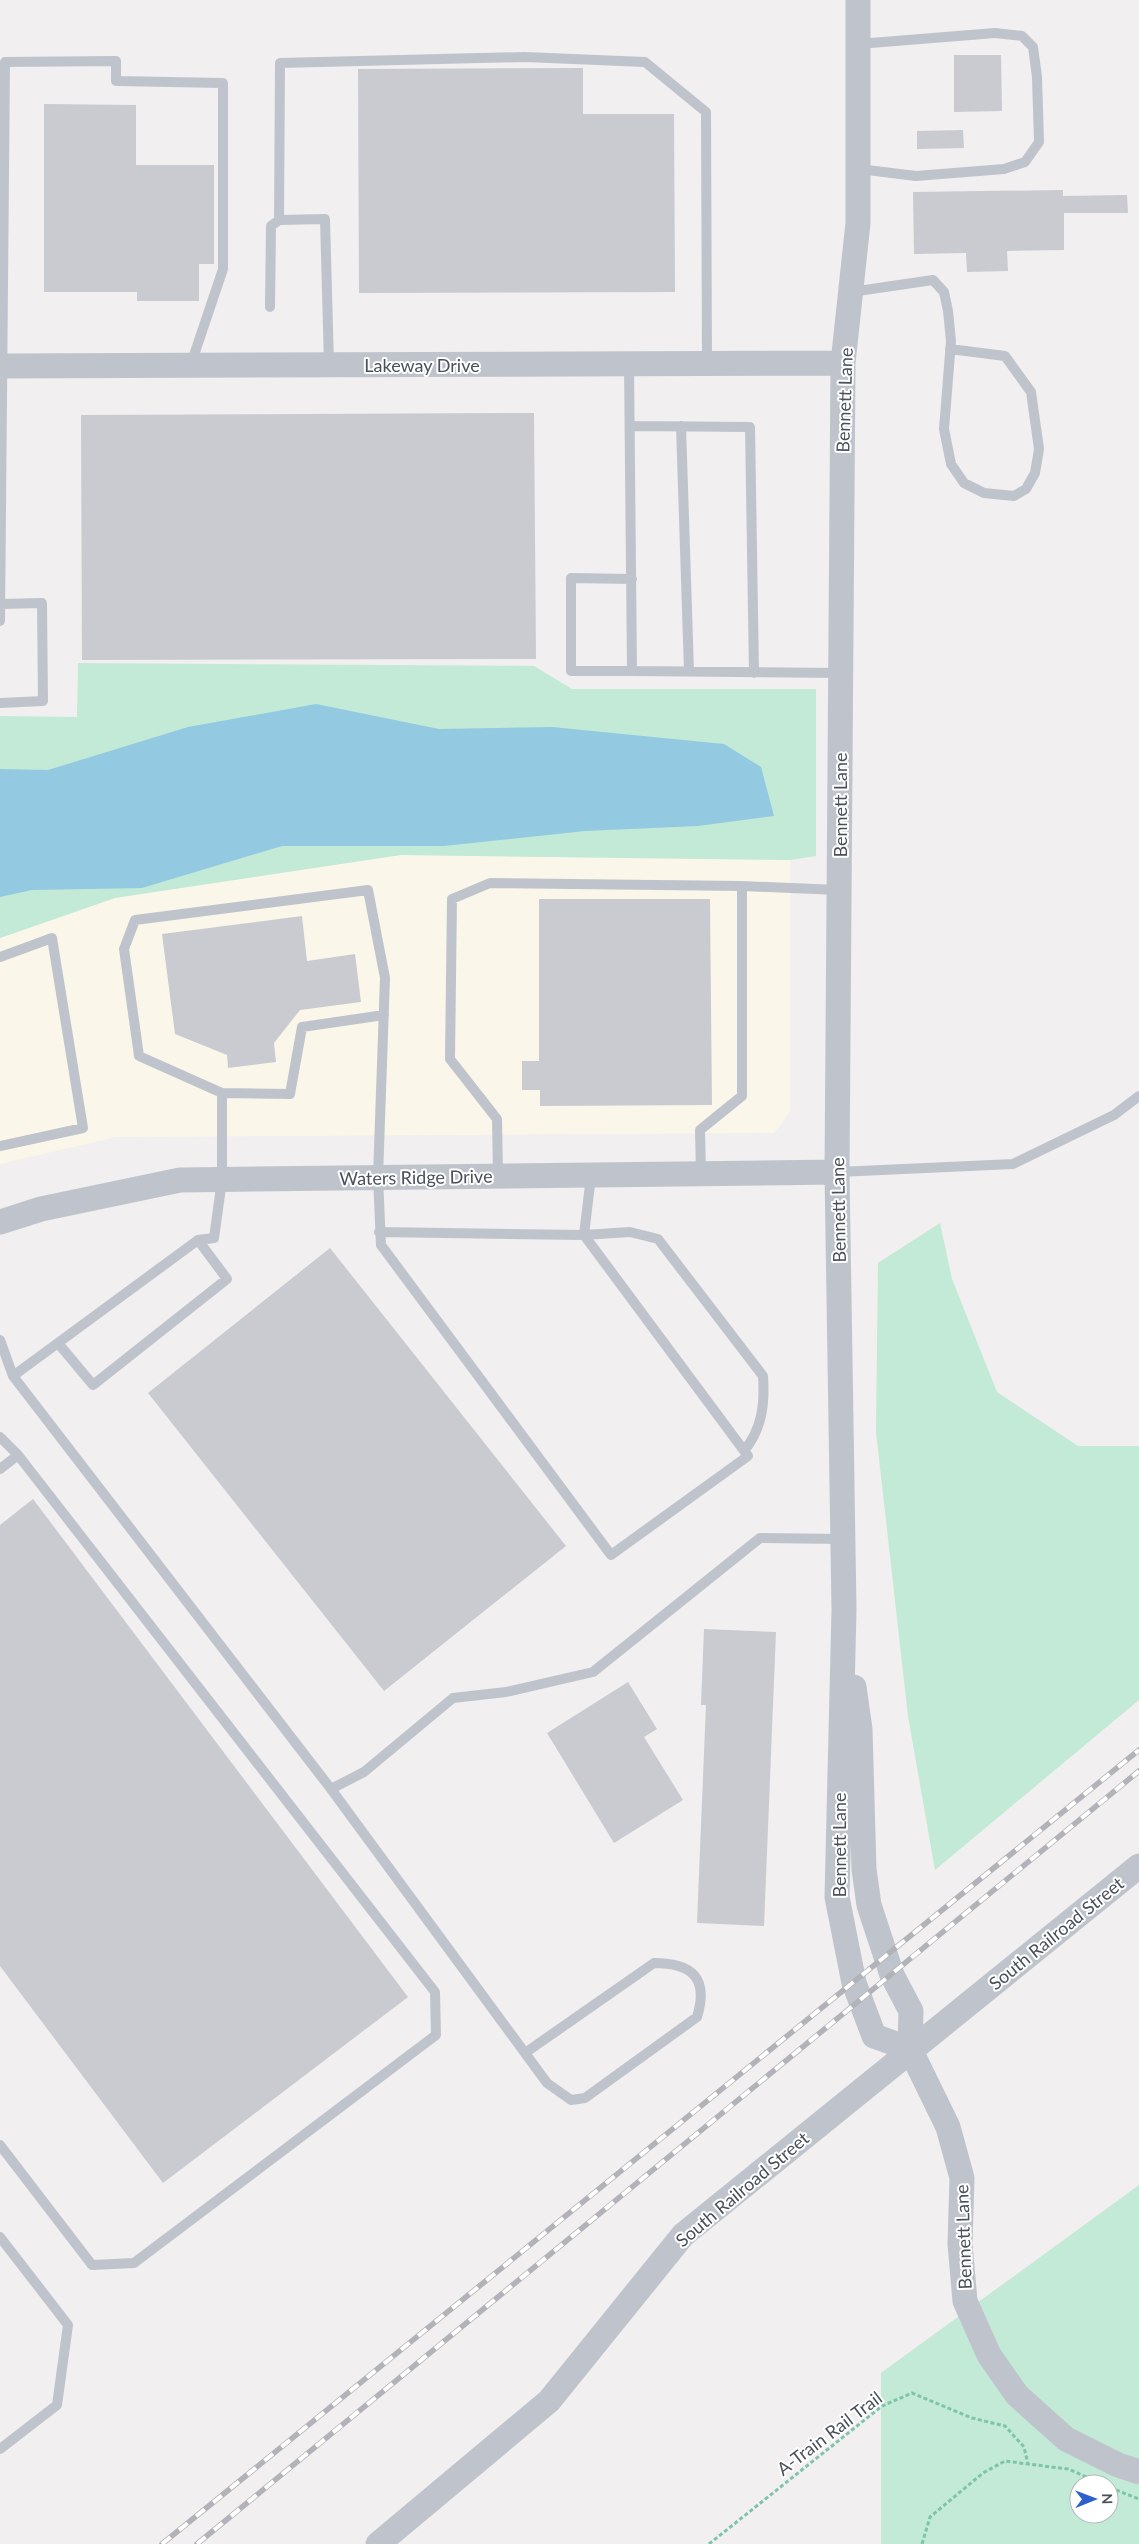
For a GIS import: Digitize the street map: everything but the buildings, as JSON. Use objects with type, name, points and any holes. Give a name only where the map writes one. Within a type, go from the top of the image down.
[{"type":"street","name":"Bennett Lane","points":[[858,0],[858,223],[843,363],[837,1172],[844,1610],[837,1896],[854,1983],[874,2036],[910,2049]]},
{"type":"street","name":"Lakeway Drive","points":[[2,366],[843,363]]},
{"type":"street","name":"Waters Ridge Drive","points":[[0,1222],[41,1208],[180,1180],[837,1172]]},
{"type":"street","name":"Bennett Lane","points":[[844,1610],[860,1729],[864,1869],[869,1905],[892,1975],[911,2011],[910,2049],[948,2127],[962,2178],[960,2244],[966,2301],[989,2355],[1018,2395],[1066,2439],[1118,2465],[1139,2472]]},
{"type":"street","name":"South Railroad Street","points":[[378,2544],[549,2401],[683,2235],[910,2049],[1139,1866]]},
{"type":"lane","points":[[858,44],[995,33],[1022,36],[1033,47],[1039,142],[1025,162],[1004,168],[916,176],[858,169]]},
{"type":"lane","points":[[279,220],[280,62],[524,57],[645,62],[706,112],[707,364]]},
{"type":"lane","points":[[0,620],[5,62],[116,61],[116,81],[223,83],[223,269],[191,365]]},
{"type":"lane","points":[[270,308],[271,226],[279,220],[324,219],[329,365]]},
{"type":"lane","points":[[850,292],[933,280],[944,292],[948,311],[950,349],[944,429],[951,464],[964,483],[984,493],[1014,496],[1026,489],[1035,473],[1039,449],[1031,392],[1017,370],[1005,356],[950,349]]},
{"type":"lane","points":[[629,364],[632,671]]},
{"type":"lane","points":[[630,426],[750,427],[754,673]]},
{"type":"lane","points":[[681,426],[689,671]]},
{"type":"lane","points":[[632,580],[571,578],[571,671],[841,673]]},
{"type":"lane","points":[[0,604],[42,603],[43,701],[0,703]]},
{"type":"lane","points":[[498,1176],[497,1119],[450,1059],[452,899],[490,883],[742,886],[839,890]]},
{"type":"lane","points":[[701,1174],[700,1130],[742,1096],[742,886]]},
{"type":"lane","points":[[384,1015],[302,1027],[290,1094],[222,1093],[139,1056],[124,949],[135,920],[368,890],[385,978],[384,1015],[378,1177],[380,1245],[611,1555],[748,1456],[584,1235],[591,1175]]},
{"type":"lane","points":[[0,957],[52,938],[82,1128],[0,1146]]},
{"type":"lane","points":[[13,1376],[198,1240],[214,1238],[222,1180],[222,1093]]},
{"type":"lane","points":[[837,1172],[1013,1164],[1114,1115],[1139,1096]]},
{"type":"lane","points":[[379,1232],[584,1235],[630,1232],[658,1239],[762,1376],[764,1395],[756,1436],[744,1451]]},
{"type":"lane","points":[[58,1343],[94,1385],[227,1279],[198,1240]]},
{"type":"lane","points":[[0,1340],[13,1376],[331,1789],[547,2083],[571,2100],[585,2098],[697,2017],[702,1999],[699,1979],[685,1966],[654,1963],[525,2053]]},
{"type":"lane","points":[[0,1437],[18,1455],[435,1992],[436,2035],[134,2263],[92,2265],[0,2145]]},
{"type":"lane","points":[[0,1469],[18,1455]]},
{"type":"lane","points":[[331,1789],[364,1772],[453,1698],[506,1692],[593,1672],[760,1538],[842,1539]]},
{"type":"lane","points":[[0,2237],[68,2325],[57,2405],[0,2449]]},
{"type":"path","name":"A-Train Rail Trail","points":[[710,2544],[882,2406],[912,2393],[972,2418],[1005,2426],[1024,2447],[1028,2464]]},
{"type":"path","points":[[922,2544],[930,2516],[984,2474],[1005,2461],[1068,2469],[1079,2474]]},
{"type":"path","points":[[1119,2491],[1139,2499]]},
{"type":"shaded area","points":[[401,855],[790,860],[790,1112],[774,1133],[116,1137],[0,1164],[0,938],[115,898]]},
{"type":"green space","points":[[78,663],[534,666],[572,689],[816,689],[816,856],[790,860],[401,855],[115,898],[0,938],[0,716],[77,717]]},
{"type":"green space","points":[[940,1223],[952,1279],[997,1392],[1078,1446],[1139,1446],[1139,1700],[935,1870],[908,1716],[876,1432],[878,1263]]},
{"type":"green space","points":[[1139,2185],[1139,2544],[881,2544],[881,2373]]},
{"type":"water","points":[[316,704],[439,729],[552,727],[724,744],[761,767],[774,816],[698,826],[585,831],[444,846],[282,846],[142,888],[32,890],[0,897],[0,769],[48,770],[188,727]]},
{"type":"railway","points":[[162,2544],[1139,1750]]},
{"type":"railway","points":[[197,2544],[1139,1771]]}]
